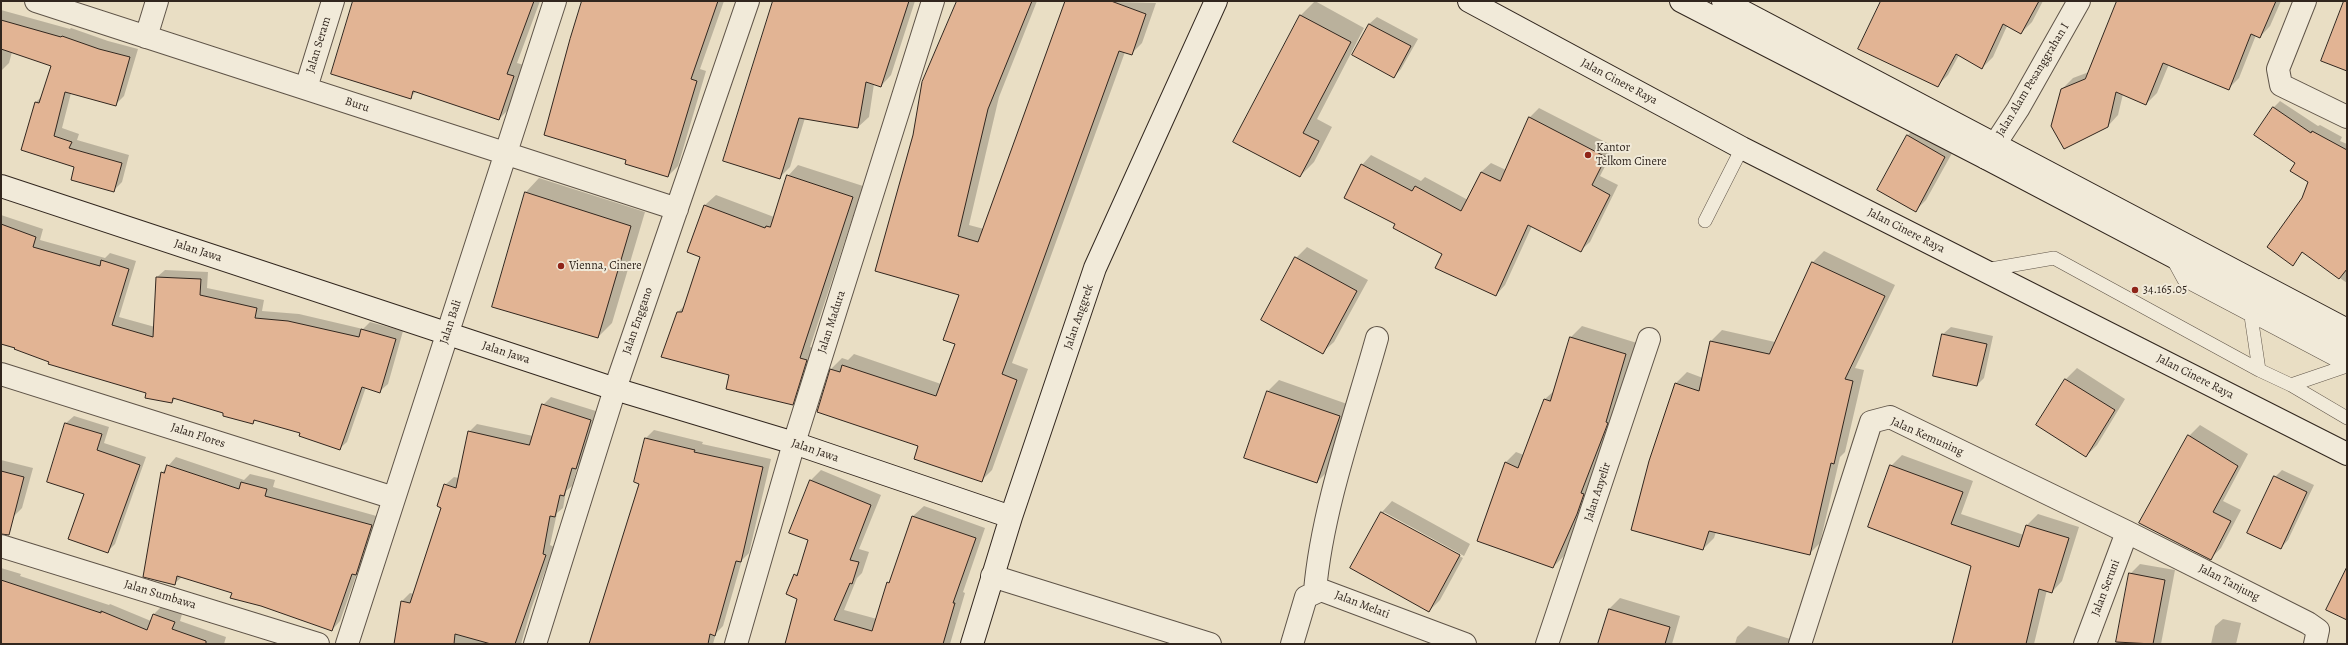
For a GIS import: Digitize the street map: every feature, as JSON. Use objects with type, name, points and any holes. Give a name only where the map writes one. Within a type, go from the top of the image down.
[{"type":"street","name":"Buru","points":[[36,1],[677,208]]},
{"type":"street","points":[[146,37],[157,1]]},
{"type":"street","name":"Jalan Seram","points":[[306,88],[333,1]]},
{"type":"street","name":"Jalan Bali","points":[[347,644],[555,1]]},
{"type":"street","name":"Jalan Enggano","points":[[535,644],[615,388],[748,1]]},
{"type":"street","name":"Jalan Madura","points":[[736,644],[794,443],[933,1]]},
{"type":"street","name":"Jalan Cinere Raya","points":[[1469,1],[1742,148],[2347,454]]},
{"type":"street","points":[[1681,1],[1991,150],[2347,330]]},
{"type":"street","points":[[1723,1],[1991,150],[2170,254],[2347,348]]},
{"type":"street","name":"Jalan Alam Pesanggrahan I","points":[[1991,150],[2018,109],[2079,1]]},
{"type":"street","points":[[2305,1],[2278,69],[2281,85],[2347,117]]},
{"type":"street","name":"Jalan Anggrek","points":[[972,644],[1011,517],[1095,268],[1210,3]]},
{"type":"street","name":"Jalan Jawa","points":[[1,186],[448,334],[615,388],[794,443],[1011,517]]},
{"type":"street","points":[[1292,644],[1306,597],[1315,591],[1316,569],[1335,486],[1377,338]]},
{"type":"street","name":"Jalan Anyelir","points":[[1547,644],[1649,339]]},
{"type":"street","name":"Jalan Flores","points":[[1,374],[394,498]]},
{"type":"street","name":"Jalan Kemuning","points":[[1800,644],[1871,422],[1890,417],[2127,532]]},
{"type":"street","name":"Jalan Seruni","points":[[2085,644],[2127,532]]},
{"type":"street","name":"Jalan Tanjung","points":[[2127,532],[2308,623],[2318,630],[2315,644]]},
{"type":"street","name":"Jalan Sumbawa","points":[[1,546],[318,644]]},
{"type":"street","points":[[992,576],[1210,644]]},
{"type":"street","name":"Jalan Melati","points":[[1315,591],[1325,591],[1465,644]]},
{"type":"lane","points":[[1705,221],[1742,148]]},
{"type":"lane","points":[[2170,254],[2184,280],[2347,366]]},
{"type":"lane","points":[[1983,270],[2054,258],[2260,370],[2291,385],[2347,418]]},
{"type":"lane","points":[[2251,316],[2260,370]]},
{"type":"lane","points":[[2291,385],[2347,366]]},
{"type":"building","points":[[353,1],[534,1],[507,74],[514,76],[499,120],[413,91],[411,99],[331,74]]},
{"type":"building","points":[[582,1],[718,1],[691,79],[697,81],[668,177],[625,164],[626,160],[544,135]]},
{"type":"building","points":[[773,1],[909,1],[881,87],[866,82],[858,128],[799,118],[780,179],[723,161]]},
{"type":"building","points":[[957,1],[1032,1],[988,109],[958,236],[978,242],[1065,1],[1111,1],[1146,14],[1132,55],[1119,51],[1002,374],[1017,380],[982,482],[914,459],[918,446],[817,412],[830,369],[840,372],[842,365],[936,396],[955,344],[943,340],[959,295],[875,271],[913,135],[922,82]]},
{"type":"building","points":[[1881,1],[2039,1],[2021,34],[2003,24],[1982,69],[1956,54],[1938,87],[1858,49]]},
{"type":"building","points":[[2117,1],[2276,1],[2260,38],[2251,34],[2229,90],[2163,63],[2146,105],[2116,92],[2108,127],[2064,149],[2051,126],[2061,89],[2085,79]]},
{"type":"building","points":[[2344,1],[2347,1],[2347,71],[2321,61]]},
{"type":"building","points":[[1300,15],[1351,42],[1303,133],[1319,141],[1300,177],[1233,142]]},
{"type":"building","points":[[1,20],[61,37],[62,36],[99,49],[130,57],[116,106],[65,92],[54,136],[72,142],[69,148],[122,163],[114,192],[71,180],[74,167],[21,150],[35,102],[39,103],[51,66],[1,49]]},
{"type":"building","points":[[1369,24],[1411,46],[1394,78],[1352,55]]},
{"type":"building","points":[[2273,107],[2311,133],[2312,131],[2347,150],[2347,269],[2339,279],[2302,252],[2293,266],[2267,247],[2302,198],[2308,182],[2290,171],[2295,163],[2254,135]]},
{"type":"building","points":[[1529,117],[1606,157],[1592,185],[1610,195],[1581,252],[1528,225],[1496,296],[1435,268],[1442,254],[1393,228],[1395,224],[1344,198],[1361,164],[1412,191],[1415,186],[1461,211],[1481,172],[1500,181]]},
{"type":"building","points":[[1907,135],[1945,157],[1916,212],[1877,190]]},
{"type":"building","points":[[787,175],[853,197],[800,358],[807,360],[793,405],[726,389],[729,375],[661,357],[677,312],[682,312],[700,257],[687,252],[704,205],[765,228],[766,226],[770,227]]},
{"type":"building","name":"Vienna, Cinere","points":[[525,192],[631,226],[598,338],[492,307]]},
{"type":"building","points":[[1,224],[36,237],[33,247],[100,266],[101,260],[129,269],[112,325],[153,337],[156,277],[201,279],[200,295],[257,308],[255,318],[288,321],[359,337],[361,329],[396,339],[380,393],[362,387],[340,450],[299,436],[300,433],[254,420],[253,424],[223,416],[223,413],[173,398],[172,403],[145,398],[146,393],[48,364],[49,362],[1,344]]},
{"type":"building","points":[[1295,257],[1357,291],[1323,354],[1261,320]]},
{"type":"building","points":[[1812,262],[1885,296],[1845,379],[1853,381],[1834,464],[1831,463],[1810,555],[1709,531],[1703,550],[1631,530],[1649,461],[1675,383],[1699,391],[1710,341],[1769,354]]},
{"type":"building","points":[[1942,334],[1987,344],[1977,386],[1933,376]]},
{"type":"building","points":[[1570,337],[1626,354],[1606,422],[1608,423],[1581,493],[1584,494],[1577,514],[1553,568],[1477,541],[1505,462],[1518,468],[1544,399],[1550,401]]},
{"type":"building","points":[[2065,379],[2115,410],[2086,457],[2036,425]]},
{"type":"building","points":[[1267,391],[1340,416],[1317,483],[1244,458]]},
{"type":"building","points":[[542,404],[591,420],[576,469],[572,468],[564,496],[560,495],[555,517],[550,516],[543,554],[546,555],[515,644],[491,644],[455,634],[454,644],[394,644],[401,601],[410,603],[441,508],[437,506],[444,484],[456,488],[468,431],[529,445]]},
{"type":"building","points":[[65,423],[102,434],[97,450],[140,465],[108,553],[68,539],[84,494],[47,482]]},
{"type":"building","points":[[2188,435],[2238,466],[2213,512],[2231,521],[2211,560],[2139,523]]},
{"type":"building","points":[[645,438],[695,450],[694,452],[763,467],[741,562],[736,561],[715,636],[710,634],[708,644],[589,644],[639,484],[634,482]]},
{"type":"building","points":[[167,465],[239,489],[241,482],[267,489],[265,496],[372,525],[356,575],[352,574],[332,631],[261,606],[230,598],[232,593],[177,576],[175,585],[143,577],[161,472],[164,473]]},
{"type":"building","points":[[1890,465],[1963,492],[1951,524],[2019,547],[2026,525],[2069,538],[2052,593],[2039,589],[2026,644],[1952,644],[1971,566],[1868,527]]},
{"type":"building","points":[[1,471],[24,477],[9,535],[1,534]]},
{"type":"building","points":[[2274,476],[2307,492],[2281,549],[2247,533]]},
{"type":"building","points":[[810,480],[871,505],[850,560],[859,562],[852,584],[850,583],[834,620],[872,631],[887,582],[889,583],[912,516],[976,538],[953,603],[955,603],[943,644],[785,644],[797,599],[786,594],[794,574],[797,576],[808,540],[789,533]]},
{"type":"building","points":[[1381,512],[1460,555],[1429,612],[1350,568]]},
{"type":"building","points":[[2347,567],[2347,620],[2326,610]]},
{"type":"building","points":[[2129,573],[2165,580],[2153,644],[2116,642]]},
{"type":"building","points":[[1,580],[101,613],[101,611],[147,630],[153,614],[175,622],[172,629],[206,641],[206,644],[1,644]]},
{"type":"building","points":[[1609,609],[1670,627],[1665,644],[1598,644]]},
{"type":"place","name":"Kantor Telkom Cinere","points":[[1588,155]]},
{"type":"place","name":"Vienna, Cinere","points":[[561,266]]},
{"type":"place","name":"34.165.05","points":[[2135,290]]}]
